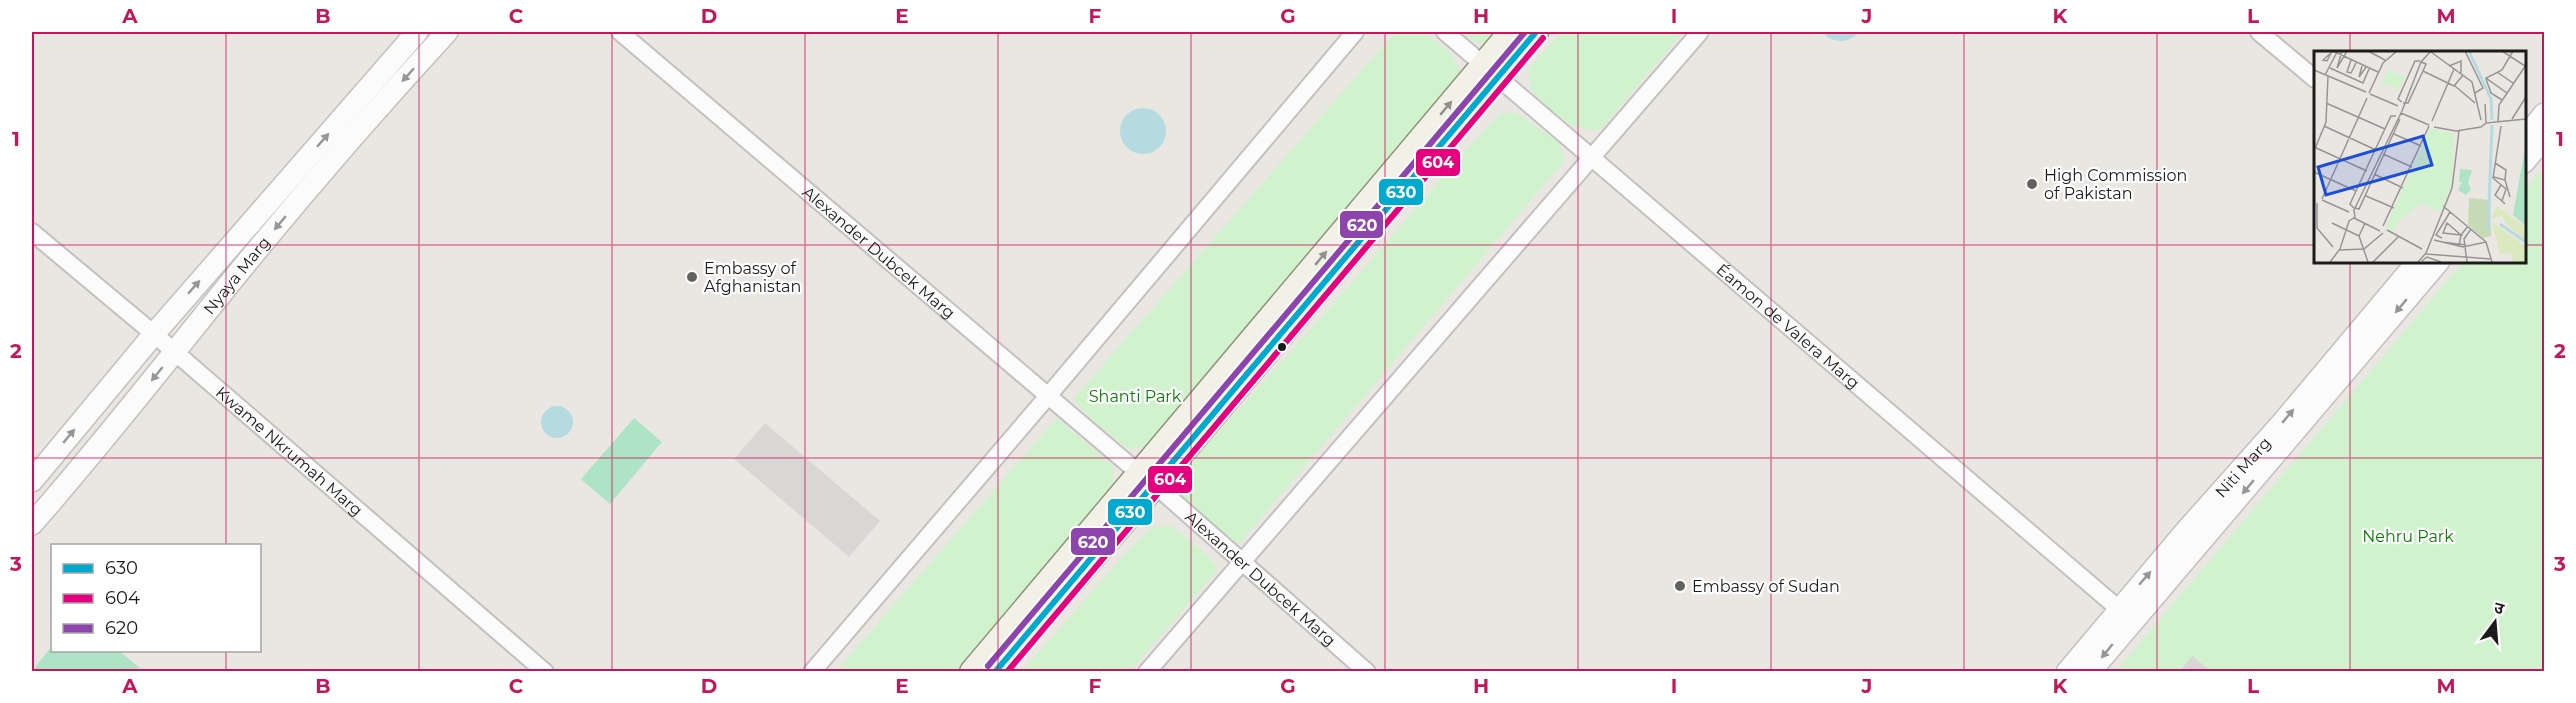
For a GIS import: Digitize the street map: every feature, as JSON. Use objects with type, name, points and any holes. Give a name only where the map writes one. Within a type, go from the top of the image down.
[{"type":"main road","points":[[1490,70],[1511,32]]},
{"type":"main road","points":[[995,672],[1148,479],[1490,70],[1536,32]]},
{"type":"main road","points":[[972,672],[1148,479]]},
{"type":"street","name":"Nyaya Marg","points":[[32,481],[154,334],[417,32]]},
{"type":"street","name":"Nyaya Marg","points":[[32,524],[97,449],[359,129],[447,32]]},
{"type":"street","name":"Alexander Dubcek Marg","points":[[620,32],[1148,479],[1367,672]]},
{"type":"street","points":[[812,672],[1355,32]]},
{"type":"street","name":"Éamon de Valera Marg","points":[[1445,32],[2125,615]]},
{"type":"street","points":[[1147,672],[1700,32]]},
{"type":"street","points":[[2259,32],[2314,78]]},
{"type":"street","points":[[2525,136],[2544,114]]},
{"type":"street","points":[[2525,160],[2544,138]]},
{"type":"street","name":"Kwame Nkrumah Marg","points":[[32,232],[154,334],[546,672]]},
{"type":"street","name":"Niti Marg","points":[[2090,672],[2125,615],[2417,262]]},
{"type":"street","name":"Niti Marg","points":[[2067,672],[2125,615],[2438,262]]},
{"type":"green space","name":"Shanti Park","points":[[1395,32],[1426,33],[1450,53],[1463,74],[1151,446],[1128,449],[1091,419],[1073,399]]},
{"type":"green space","points":[[1459,32],[1503,32],[1493,42],[1479,43]]},
{"type":"green space","points":[[1562,32],[1683,32],[1599,131],[1574,127],[1551,111],[1532,92],[1528,69]]},
{"type":"green space","name":"Shanti Park","points":[[1501,113],[1516,113],[1559,142],[1565,160],[1238,545],[1226,538],[1181,499],[1184,471],[1334,303],[1470,145]]},
{"type":"green space","name":"Nehru Park","points":[[2544,166],[2544,671],[2115,672],[2463,262],[2525,262],[2525,190]]},
{"type":"green space","points":[[634,418],[662,442],[610,504],[581,479]]},
{"type":"green space","name":"Shanti Park","points":[[1057,418],[1113,466],[1113,492],[959,671],[835,672]]},
{"type":"green space","points":[[1172,526],[1210,558],[1218,569],[1130,671],[1022,671],[1126,553],[1152,527]]},
{"type":"green space","points":[[51,647],[51,652],[120,652],[140,668],[137,672],[32,671]]},
{"type":"shaded area","points":[[765,423],[880,521],[849,557],[734,459]]},
{"type":"shaded area","points":[[2192,656],[2211,671],[2180,671]]},
{"type":"water","points":[[1822,32],[1859,32],[1850,39],[1840,41],[1831,39]]},
{"type":"water","points":[[1148,108],[1160,114],[1165,122],[1165,140],[1160,148],[1152,153],[1138,154],[1126,148],[1121,140],[1120,126],[1126,114],[1134,109]]},
{"type":"water","points":[[557,406],[569,410],[573,422],[569,434],[557,438],[545,434],[541,422],[545,410]]},
{"type":"transit line","name":"620","points":[[988,666],[1525,32]]},
{"type":"transit line","name":"630","points":[[995,672],[1536,32]]},
{"type":"transit line","name":"604","points":[[1007,672],[1543,38]]},
{"type":"place","name":"High Commission of Pakistan","points":[[2032,184]]},
{"type":"place","name":"Embassy of Afghanistan","points":[[692,277]]},
{"type":"place","name":"Embassy of Sudan","points":[[1680,586]]}]
